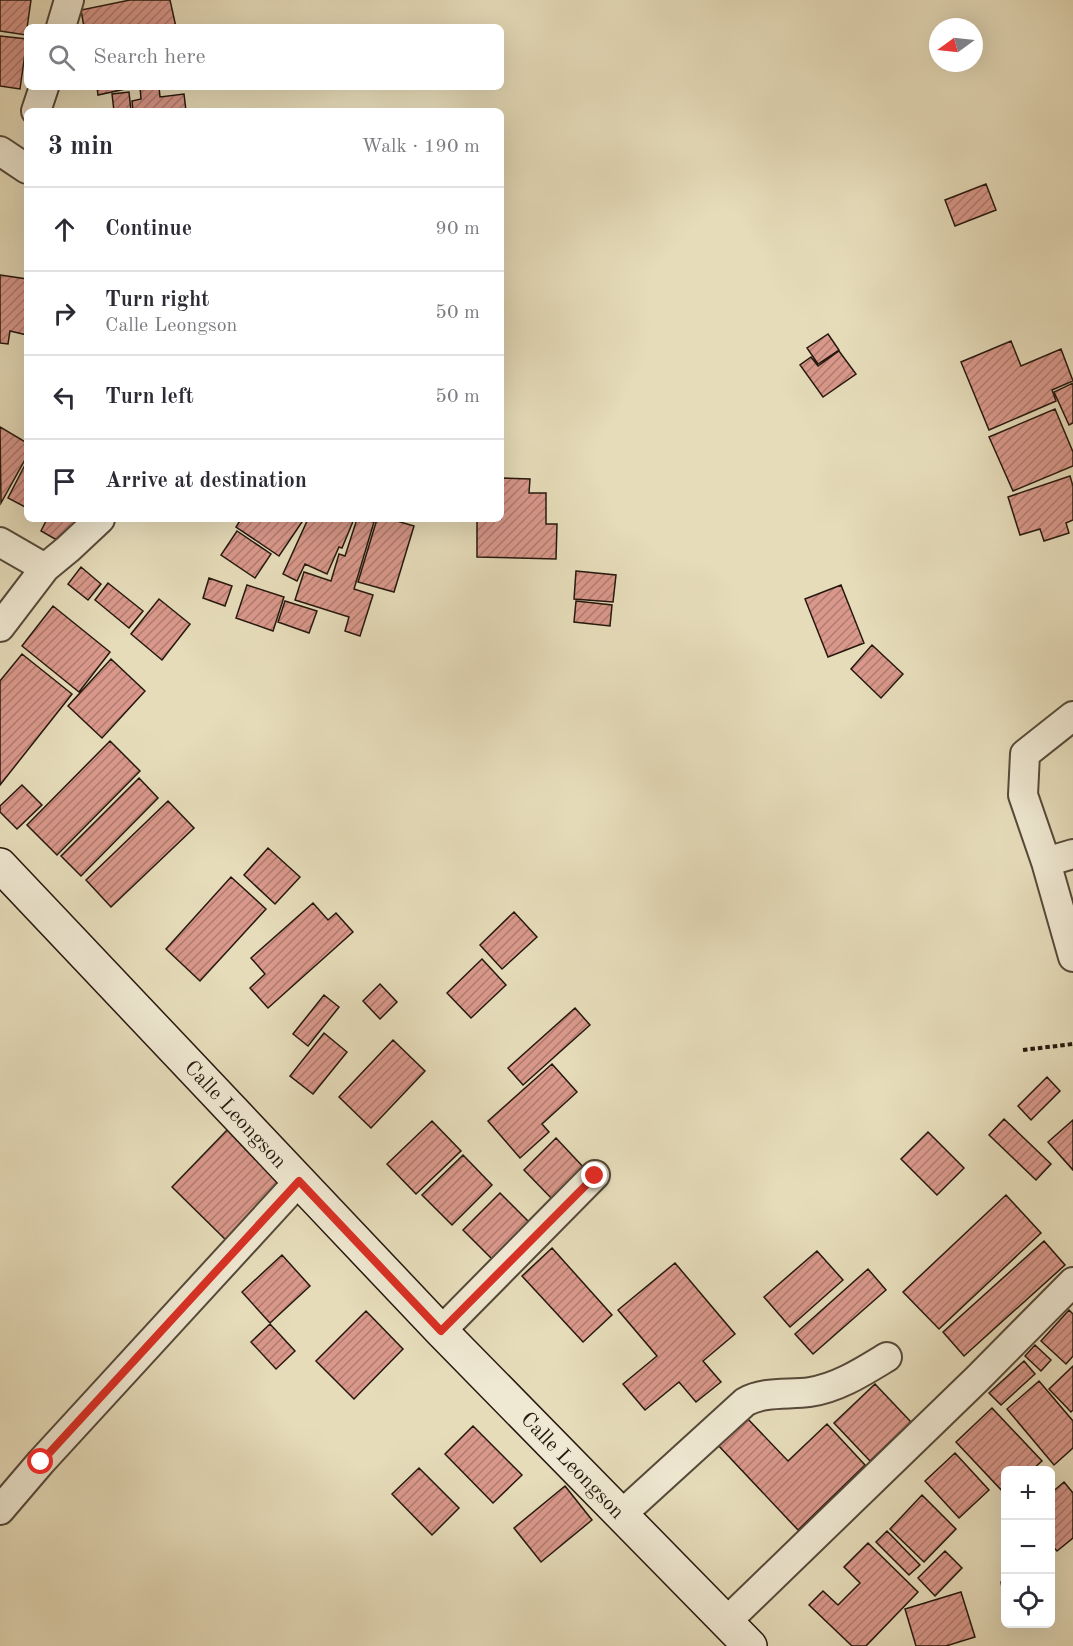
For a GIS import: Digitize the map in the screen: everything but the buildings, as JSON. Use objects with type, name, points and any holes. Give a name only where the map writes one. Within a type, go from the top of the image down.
[{"type":"main road","name":"Calle Leongson","points":[[0,865],[441,1331],[750,1646]]},
{"type":"street","points":[[62,24],[69,0]]},
{"type":"street","points":[[37,108],[43,90]]},
{"type":"street","points":[[0,627],[45,568],[97,522]]},
{"type":"street","points":[[0,542],[45,568]]},
{"type":"street","points":[[1073,716],[1025,754],[1023,795],[1046,862],[1073,957]]},
{"type":"street","points":[[1046,862],[1073,854]]},
{"type":"street","points":[[441,1331],[595,1176]]},
{"type":"street","points":[[0,1510],[41,1462],[299,1181]]},
{"type":"street","points":[[726,1622],[1073,1282]]},
{"type":"street","points":[[621,1515],[745,1402],[755,1396],[812,1392],[862,1373],[887,1356]]},
{"type":"path","points":[[1023,1050],[1073,1044]]},
{"type":"route","points":[[41,1462],[299,1181],[441,1331],[595,1176]]}]
